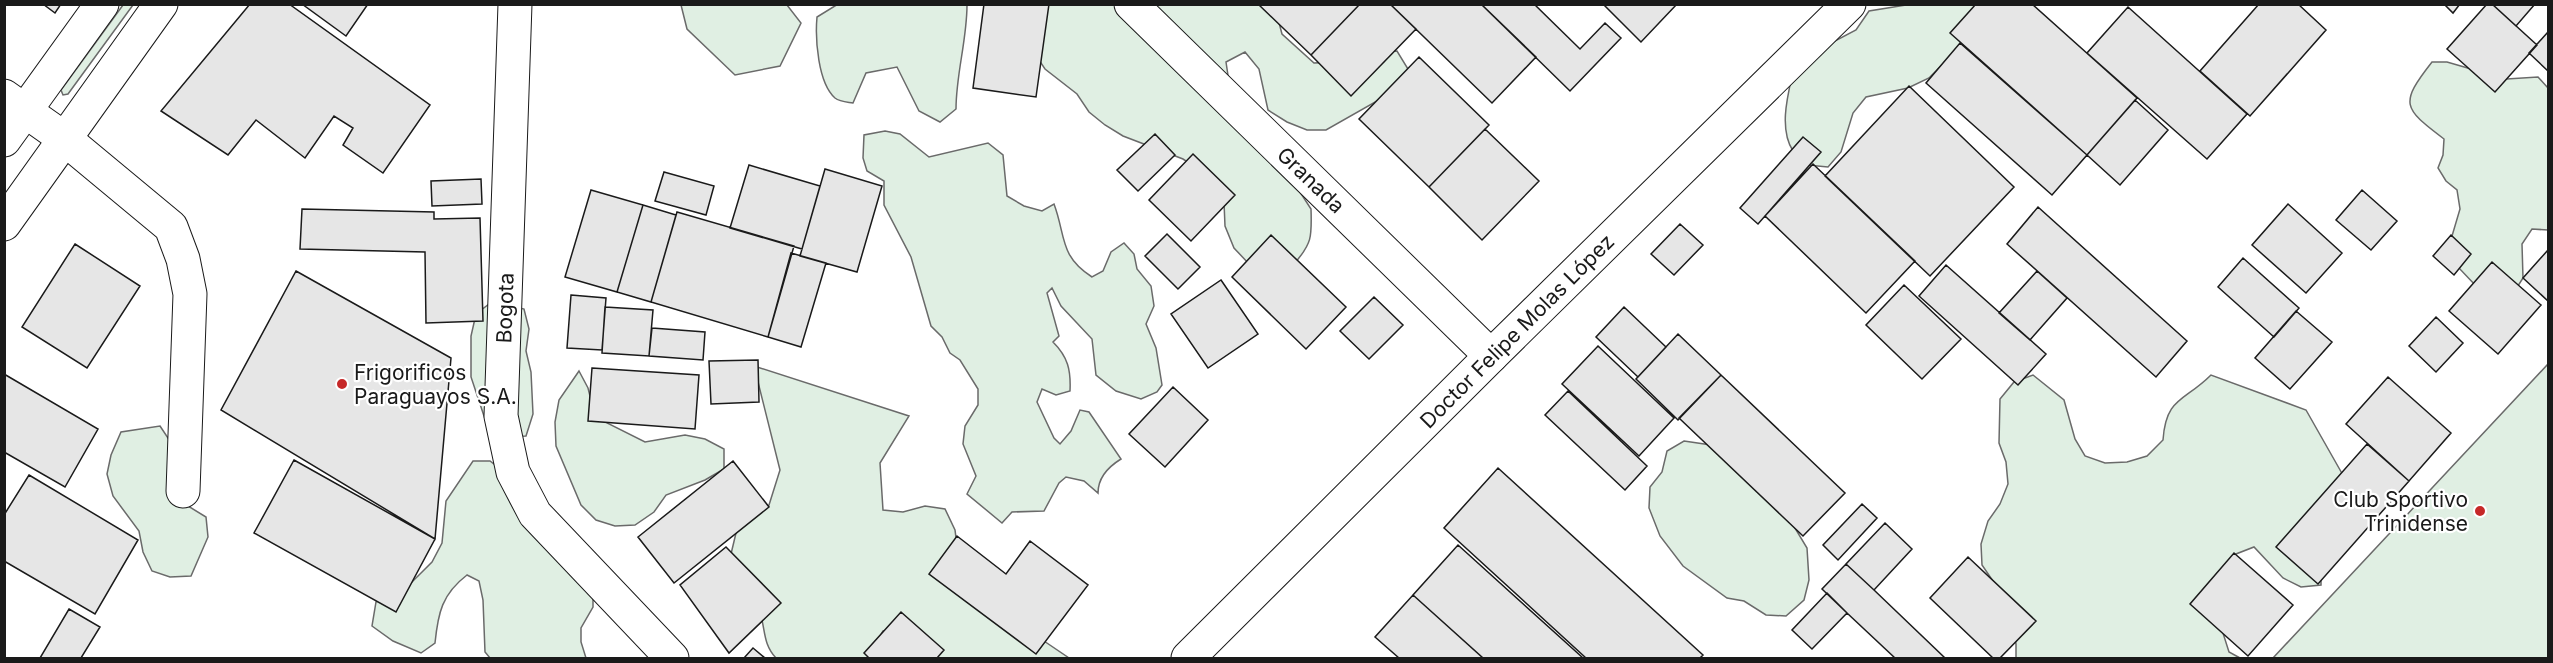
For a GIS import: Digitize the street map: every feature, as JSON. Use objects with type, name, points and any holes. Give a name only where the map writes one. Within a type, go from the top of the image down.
[{"type":"street","points":[[4,140],[15,104],[102,4]]},
{"type":"street","points":[[4,224],[161,4]]},
{"type":"street","name":"Bogota","points":[[515,4],[501,416],[513,472],[535,514],[672,658]]},
{"type":"street","name":"Granada","points":[[1131,4],[1491,356]]},
{"type":"street","name":"Doctor Felipe Molas López","points":[[1188,658],[1849,4]]},
{"type":"street","points":[[15,104],[65,139],[171,227],[183,259],[190,294],[183,491]]},
{"type":"green space","points":[[838,4],[967,5],[956,109],[940,122],[919,111],[897,67],[866,73],[853,103],[835,98],[829,91],[821,72],[817,48],[817,17]]},
{"type":"green space","points":[[1270,4],[1277,15],[1282,34],[1314,63],[1397,51],[1408,69],[1400,88],[1326,130],[1307,130],[1287,122],[1268,110],[1259,69],[1245,52],[1226,62],[1229,82],[1311,209],[1310,240],[1293,265],[1250,265],[1234,248],[1225,226],[1224,202],[1218,182],[1183,159],[1123,136],[1105,125],[1089,112],[1077,94],[1045,69],[1033,51],[1035,5]]},
{"type":"green space","points":[[123,5],[133,5],[68,94],[63,95],[61,90]]},
{"type":"green space","points":[[681,5],[787,5],[801,23],[780,66],[735,75],[687,29]]},
{"type":"green space","points":[[1906,5],[2001,5],[1993,23],[1959,48],[1929,78],[1908,88],[1866,97],[1853,113],[1841,152],[1828,167],[1807,165],[1793,151],[1786,130],[1786,107],[1795,62],[1856,30],[1869,11]]},
{"type":"green space","points":[[2432,62],[2447,62],[2478,71],[2491,80],[2538,77],[2548,88],[2548,230],[2532,229],[2522,244],[2523,278],[2516,289],[2477,287],[2458,267],[2452,236],[2460,209],[2457,190],[2446,181],[2438,168],[2443,155],[2444,139],[2420,120],[2410,105],[2414,87]]},
{"type":"green space","points":[[885,131],[900,134],[929,157],[988,143],[1003,155],[1007,196],[1024,206],[1042,211],[1054,204],[1069,253],[1081,269],[1092,277],[1103,271],[1111,252],[1124,243],[1134,254],[1137,269],[1151,286],[1154,306],[1146,324],[1156,348],[1162,385],[1157,392],[1141,399],[1116,391],[1096,375],[1092,339],[1061,306],[1052,288],[1047,293],[1059,336],[1053,342],[1068,364],[1070,391],[1056,395],[1042,389],[1037,402],[1054,438],[1060,444],[1071,431],[1080,410],[1089,412],[1121,459],[1105,473],[1098,487],[1098,493],[1084,481],[1066,477],[1059,483],[1044,511],[1012,512],[1002,523],[967,494],[976,476],[963,444],[965,426],[978,405],[978,389],[960,360],[950,353],[942,337],[931,326],[911,257],[884,205],[884,181],[867,171],[863,158],[864,135]]},
{"type":"green space","points":[[493,301],[524,309],[529,329],[526,351],[531,372],[533,414],[526,436],[502,437],[486,422],[471,377],[471,336],[476,314]]},
{"type":"green space","name":"Club Sportivo Trinidense","points":[[2548,364],[2548,658],[2273,658]]},
{"type":"green space","points":[[754,366],[909,416],[880,463],[883,510],[903,512],[925,506],[945,509],[955,530],[960,569],[1041,639],[1069,658],[920,658],[917,648],[904,630],[883,631],[873,648],[871,658],[776,658],[768,647],[759,610],[753,596],[731,554],[736,533],[769,505],[780,470]]},
{"type":"green space","points":[[579,371],[588,388],[593,408],[607,423],[645,442],[685,435],[705,439],[724,449],[724,469],[705,480],[666,495],[654,512],[635,525],[615,526],[596,520],[581,505],[556,446],[555,422],[559,400]]},
{"type":"green space","points":[[2033,375],[2064,400],[2075,439],[2085,456],[2105,463],[2127,462],[2147,456],[2163,440],[2165,426],[2172,408],[2211,375],[2306,410],[2348,484],[2321,566],[2321,585],[2301,587],[2283,578],[2254,547],[2236,554],[2224,569],[2222,630],[2229,652],[2240,658],[2016,658],[2016,644],[2008,603],[1982,565],[1981,544],[1988,521],[2000,504],[2008,484],[2006,462],[1999,443],[2000,399],[2014,382]]},
{"type":"green space","points":[[160,426],[172,444],[188,506],[206,517],[208,537],[191,576],[170,577],[152,571],[143,552],[139,531],[113,496],[107,474],[111,455],[121,432]]},
{"type":"green space","points":[[1684,441],[1711,445],[1789,518],[1807,548],[1809,580],[1804,600],[1786,616],[1766,615],[1744,601],[1727,598],[1683,566],[1660,536],[1649,508],[1650,487],[1662,472],[1667,451]]},
{"type":"green space","points":[[473,461],[490,461],[503,471],[593,588],[593,607],[581,628],[581,642],[586,658],[490,658],[485,652],[483,600],[479,581],[467,575],[452,589],[443,605],[435,643],[421,653],[393,641],[372,626],[376,602],[411,583],[432,562],[442,543],[446,501]]},
{"type":"building","points":[[43,4],[61,4],[55,13]]},
{"type":"building","points":[[250,4],[289,4],[430,105],[383,173],[343,145],[353,128],[334,116],[305,158],[256,120],[228,155],[161,111]]},
{"type":"building","points":[[302,4],[368,4],[346,36]]},
{"type":"building","points":[[984,4],[1049,4],[1036,97],[973,88]]},
{"type":"building","points":[[1258,4],[1360,4],[1311,55]]},
{"type":"building","points":[[1360,4],[1390,4],[1416,29],[1351,96],[1311,55]]},
{"type":"building","points":[[1390,4],[1481,4],[1536,57],[1492,103]]},
{"type":"building","points":[[1481,4],[1534,4],[1580,49],[1605,23],[1621,38],[1570,91]]},
{"type":"building","points":[[1603,4],[1677,4],[1641,42]]},
{"type":"building","points":[[1976,4],[2032,4],[2137,98],[2087,155],[1950,33]]},
{"type":"building","points":[[2259,4],[2298,4],[2326,30],[2250,116],[2200,71]]},
{"type":"building","points":[[2444,4],[2460,4],[2453,13]]},
{"type":"building","points":[[2487,4],[2492,4],[2537,45],[2495,92],[2447,49]]},
{"type":"building","points":[[2492,4],[2535,4],[2516,26]]},
{"type":"building","points":[[2128,7],[2247,114],[2207,159],[2087,53]]},
{"type":"building","points":[[2548,32],[2548,71],[2529,53]]},
{"type":"building","points":[[1960,43],[2087,155],[2052,195],[1926,83]]},
{"type":"building","points":[[1419,57],[1489,125],[1429,187],[1359,119]]},
{"type":"building","points":[[1909,86],[2014,187],[1930,276],[1825,176]]},
{"type":"building","points":[[2135,100],[2168,130],[2120,185],[2087,155]]},
{"type":"building","points":[[1485,129],[1539,181],[1482,240],[1429,187]]},
{"type":"building","points":[[1155,134],[1175,155],[1138,191],[1117,170]]},
{"type":"building","points":[[1803,137],[1821,152],[1758,224],[1740,208]]},
{"type":"building","points":[[1193,154],[1235,195],[1191,241],[1149,200]]},
{"type":"building","points":[[1813,164],[1915,261],[1866,313],[1765,216]]},
{"type":"building","points":[[749,165],[820,186],[802,249],[730,228]]},
{"type":"building","points":[[825,169],[882,186],[857,272],[800,256]]},
{"type":"building","points":[[664,172],[714,186],[706,215],[655,201]]},
{"type":"building","points":[[481,179],[482,204],[432,206],[431,181]]},
{"type":"building","points":[[591,190],[643,205],[617,292],[565,277]]},
{"type":"building","points":[[2362,190],[2397,221],[2371,250],[2336,220]]},
{"type":"building","points":[[2288,204],[2342,253],[2306,293],[2252,245]]},
{"type":"building","points":[[643,205],[676,215],[651,302],[617,292]]},
{"type":"building","points":[[2038,207],[2187,341],[2156,377],[2007,244]]},
{"type":"building","points":[[302,209],[434,212],[434,219],[480,218],[483,321],[426,323],[425,252],[300,249]]},
{"type":"building","points":[[677,212],[794,246],[768,337],[651,302]]},
{"type":"building","points":[[1680,224],[1703,245],[1674,275],[1651,254]]},
{"type":"building","points":[[1167,234],[1200,267],[1178,289],[1145,256]]},
{"type":"building","points":[[1271,235],[1346,307],[1306,349],[1232,277]]},
{"type":"building","points":[[2451,235],[2471,254],[2454,275],[2433,256]]},
{"type":"building","points":[[75,244],[140,286],[87,368],[22,327]]},
{"type":"building","points":[[2548,250],[2548,301],[2523,278]]},
{"type":"building","points":[[791,253],[826,263],[801,347],[768,337]]},
{"type":"building","points":[[2243,258],[2299,308],[2274,337],[2218,287]]},
{"type":"building","points":[[2492,262],[2541,305],[2498,354],[2449,311]]},
{"type":"building","points":[[1946,265],[2046,354],[2018,385],[1919,296]]},
{"type":"building","name":"Frigorificos Paraguayos S.A.","points":[[296,271],[451,358],[435,539],[221,410]]},
{"type":"building","points":[[2037,271],[2067,298],[2030,340],[1999,313]]},
{"type":"building","points":[[1221,280],[1258,334],[1208,368],[1171,314]]},
{"type":"building","points":[[1904,285],[1961,339],[1922,379],[1866,325]]},
{"type":"building","points":[[571,295],[606,298],[602,350],[567,348]]},
{"type":"building","points":[[1374,297],[1403,325],[1369,359],[1340,331]]},
{"type":"building","points":[[605,307],[653,310],[649,356],[602,353]]},
{"type":"building","points":[[1624,307],[1666,347],[1638,377],[1596,337]]},
{"type":"building","points":[[2296,311],[2332,342],[2290,389],[2255,358]]},
{"type":"building","points":[[2436,317],[2463,343],[2436,372],[2409,346]]},
{"type":"building","points":[[652,328],[705,332],[703,360],[649,356]]},
{"type":"building","points":[[1678,334],[1721,375],[1678,420],[1636,379]]},
{"type":"building","points":[[1598,346],[1674,418],[1639,456],[1562,384]]},
{"type":"building","points":[[758,360],[759,402],[711,404],[709,361]]},
{"type":"building","points":[[592,368],[699,375],[695,429],[588,421]]},
{"type":"building","points":[[4,374],[98,429],[65,487],[4,452]]},
{"type":"building","points":[[1721,375],[1845,493],[1803,536],[1679,418]]},
{"type":"building","points":[[2388,377],[2451,433],[2409,481],[2346,424]]},
{"type":"building","points":[[1173,387],[1208,420],[1165,467],[1129,434]]},
{"type":"building","points":[[1568,391],[1647,466],[1625,490],[1545,415]]},
{"type":"building","points":[[2367,444],[2409,481],[2318,584],[2276,547]]},
{"type":"building","points":[[294,460],[435,539],[396,612],[254,533]]},
{"type":"building","points":[[733,461],[769,507],[674,583],[638,537]]},
{"type":"building","points":[[1498,468],[1703,655],[1700,658],[1586,658],[1444,528]]},
{"type":"building","points":[[29,475],[138,540],[95,614],[4,561],[4,515]]},
{"type":"building","points":[[1862,504],[1877,518],[1838,560],[1823,545]]},
{"type":"building","points":[[1885,523],[1912,549],[1874,590],[1846,564]]},
{"type":"building","points":[[957,536],[1006,574],[1030,541],[1088,585],[1036,654],[929,574]]},
{"type":"building","points":[[1458,545],[1583,658],[1483,658],[1413,595]]},
{"type":"building","points":[[726,547],[781,603],[729,653],[680,585]]},
{"type":"building","points":[[2234,553],[2293,605],[2248,656],[2190,604]]},
{"type":"building","points":[[1968,557],[2036,621],[2000,658],[1993,658],[1930,598]]},
{"type":"building","points":[[1846,564],[1945,658],[1895,658],[1847,613],[1822,589]]},
{"type":"building","points":[[1827,593],[1847,613],[1812,649],[1792,630]]},
{"type":"building","points":[[1413,595],[1483,658],[1399,658],[1375,637]]},
{"type":"building","points":[[69,609],[100,627],[81,658],[40,658]]},
{"type":"building","points":[[901,612],[944,650],[937,658],[869,658],[864,653]]},
{"type":"building","points":[[753,648],[765,658],[744,658]]},
{"type":"place","name":"Frigorificos Paraguayos S.A.","points":[[342,384]]},
{"type":"place","name":"Club Sportivo Trinidense","points":[[2480,511]]}]
